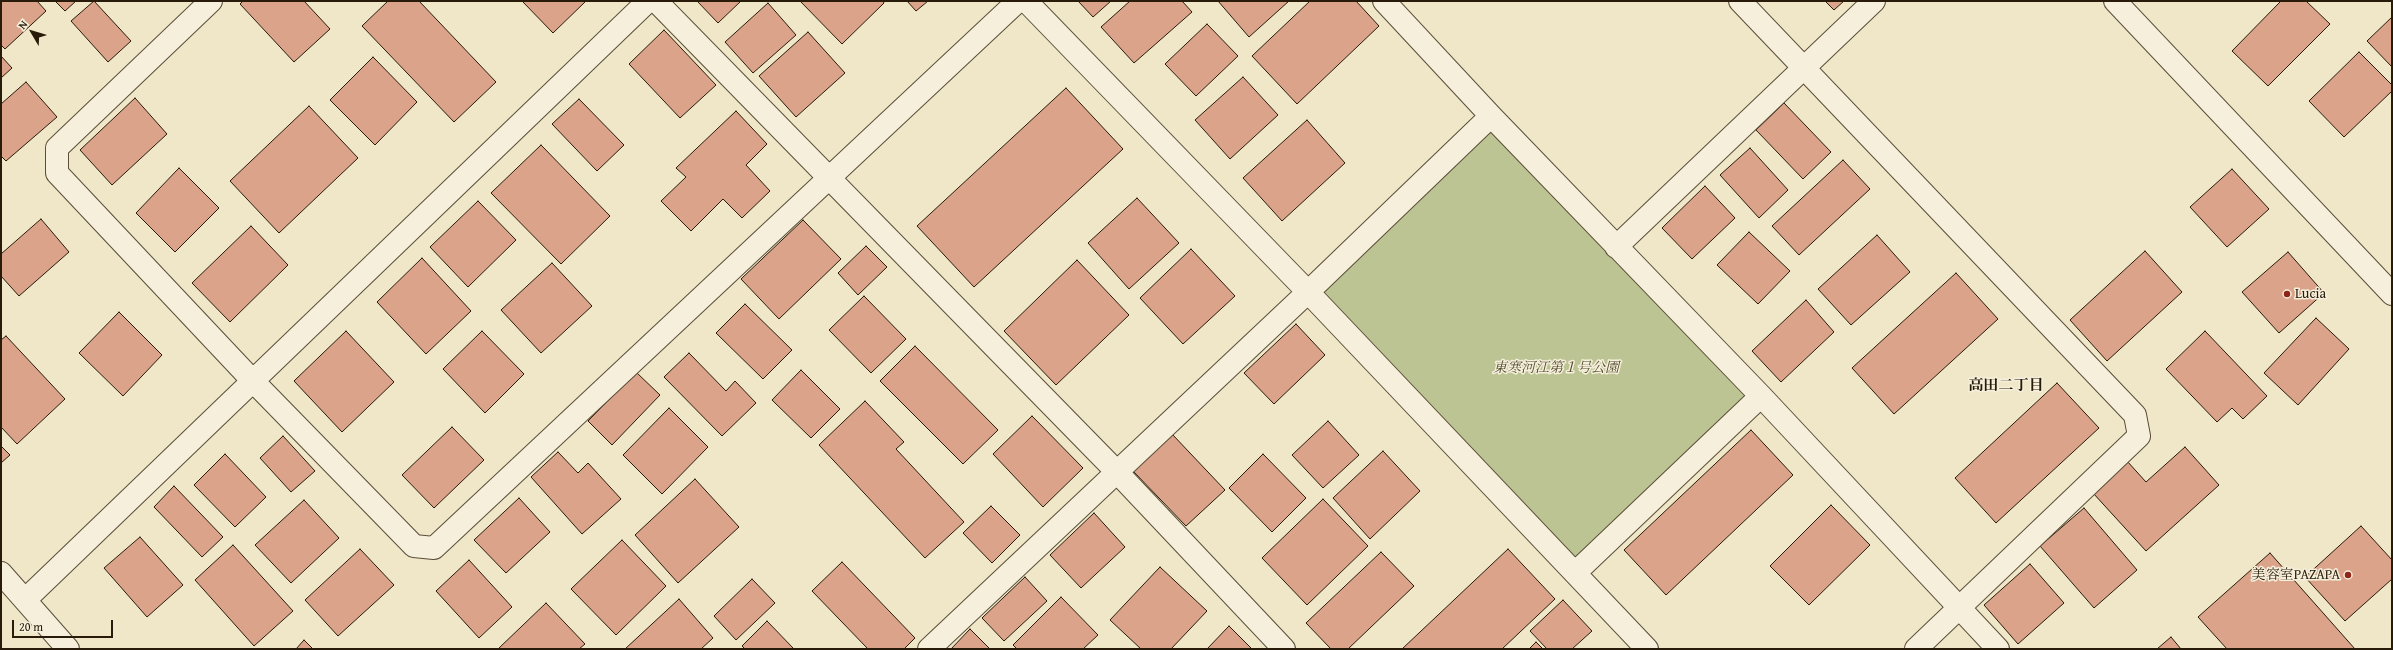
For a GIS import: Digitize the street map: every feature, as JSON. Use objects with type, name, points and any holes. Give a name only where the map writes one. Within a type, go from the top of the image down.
[{"type":"street","points":[[211,1],[57,148],[57,173],[252,380],[414,546],[434,548],[830,179],[1018,1]]},
{"type":"street","points":[[25,600],[252,380],[648,1]]},
{"type":"street","points":[[656,1],[1116,472],[1284,649]]},
{"type":"street","points":[[1026,1],[1308,292],[1647,649]]},
{"type":"street","points":[[1384,1],[1491,116],[1761,396],[1998,649]]},
{"type":"street","points":[[1740,1],[2135,414],[2139,436],[1916,649]]},
{"type":"street","points":[[1616,246],[1874,1]]},
{"type":"street","points":[[2115,1],[2392,294]]},
{"type":"street","points":[[929,649],[1308,292],[1491,116]]},
{"type":"street","points":[[1575,573],[1761,396]]},
{"type":"street","points":[[1,573],[68,649]]},
{"type":"green space","name":"東寒河江第１号公園","points":[[1491,116],[1761,396],[1575,573],[1308,292]]},
{"type":"building","points":[[1,1],[37,1],[46,11],[5,49],[1,45]]},
{"type":"building","points":[[55,1],[76,1],[65,11]]},
{"type":"building","points":[[94,1],[131,41],[108,62],[71,21]]},
{"type":"building","points":[[243,1],[304,1],[330,29],[294,62],[240,4]]},
{"type":"building","points":[[388,1],[419,1],[496,82],[454,122],[362,26]]},
{"type":"building","points":[[522,1],[586,1],[553,33]]},
{"type":"building","points":[[697,1],[741,1],[718,23]]},
{"type":"building","points":[[800,1],[883,1],[884,3],[842,44]]},
{"type":"building","points":[[907,1],[928,1],[916,11]]},
{"type":"building","points":[[1078,1],[1111,1],[1093,17]]},
{"type":"building","points":[[1130,1],[1182,1],[1192,12],[1134,63],[1101,27]]},
{"type":"building","points":[[1218,1],[1289,1],[1249,37]]},
{"type":"building","points":[[1310,1],[1356,1],[1379,26],[1297,104],[1252,56]]},
{"type":"building","points":[[1825,1],[1844,1],[1834,10]]},
{"type":"building","points":[[2281,1],[2306,1],[2330,24],[2268,86],[2232,51]]},
{"type":"building","points":[[768,3],[796,35],[753,73],[725,42]]},
{"type":"building","points":[[2392,17],[2392,67],[2367,41]]},
{"type":"building","points":[[1207,24],[1238,56],[1196,96],[1165,64]]},
{"type":"building","points":[[664,30],[716,85],[680,118],[629,64]]},
{"type":"building","points":[[808,32],[845,73],[796,117],[759,76]]},
{"type":"building","points":[[2359,52],[2392,85],[2392,91],[2344,137],[2309,101]]},
{"type":"building","points":[[1,56],[12,68],[1,78]]},
{"type":"building","points":[[373,57],[417,102],[375,145],[330,100]]},
{"type":"building","points":[[1243,77],[1278,115],[1230,159],[1195,120]]},
{"type":"building","points":[[26,82],[57,117],[6,161],[1,156],[1,104]]},
{"type":"building","points":[[1066,88],[1123,149],[974,287],[917,226]]},
{"type":"building","points":[[135,98],[167,134],[112,185],[80,150]]},
{"type":"building","points":[[579,99],[624,145],[597,171],[552,124]]},
{"type":"building","points":[[1784,103],[1831,152],[1803,179],[1756,130]]},
{"type":"building","points":[[309,106],[358,158],[279,233],[230,181]]},
{"type":"building","points":[[736,111],[767,144],[746,165],[770,191],[742,218],[723,199],[691,231],[661,201],[686,177],[676,168]]},
{"type":"building","points":[[1307,120],[1345,163],[1282,221],[1243,178]]},
{"type":"building","points":[[541,145],[610,216],[561,264],[491,193]]},
{"type":"building","points":[[1750,148],[1788,190],[1759,218],[1720,175]]},
{"type":"building","points":[[1843,160],[1870,189],[1799,255],[1772,226]]},
{"type":"building","points":[[179,168],[219,208],[175,252],[136,213]]},
{"type":"building","points":[[2232,169],[2269,209],[2227,247],[2190,207]]},
{"type":"building","points":[[1705,186],[1735,218],[1692,259],[1662,228]]},
{"type":"building","points":[[1137,198],[1179,243],[1129,289],[1088,243]]},
{"type":"building","points":[[478,201],[516,240],[468,287],[430,247]]},
{"type":"building","points":[[41,219],[69,252],[19,296],[1,276],[1,254]]},
{"type":"building","points":[[803,220],[841,259],[779,319],[741,279]]},
{"type":"building","points":[[251,226],[288,265],[230,322],[192,283]]},
{"type":"building","points":[[1749,232],[1790,271],[1758,304],[1717,265]]},
{"type":"building","points":[[1877,235],[1910,272],[1851,325],[1818,289]]},
{"type":"building","points":[[866,246],[887,267],[858,295],[838,273]]},
{"type":"building","points":[[1191,249],[1235,296],[1183,344],[1140,298]]},
{"type":"building","points":[[2145,251],[2182,292],[2107,361],[2070,320]]},
{"type":"building","points":[[2288,252],[2324,293],[2279,333],[2242,292]]},
{"type":"building","points":[[422,258],[471,311],[426,354],[377,302]]},
{"type":"building","points":[[1077,260],[1129,315],[1056,385],[1004,331]]},
{"type":"building","points":[[552,263],[592,306],[541,353],[501,310]]},
{"type":"building","points":[[1956,273],[1998,319],[1894,414],[1852,368]]},
{"type":"building","points":[[864,296],[906,339],[871,373],[829,330]]},
{"type":"building","points":[[1806,300],[1834,332],[1781,382],[1752,351]]},
{"type":"building","points":[[745,304],[792,350],[763,379],[716,333]]},
{"type":"building","points":[[119,312],[162,355],[123,396],[79,353]]},
{"type":"building","points":[[2316,318],[2349,349],[2298,405],[2264,373]]},
{"type":"building","points":[[1296,324],[1325,355],[1274,404],[1244,373]]},
{"type":"building","points":[[346,331],[394,382],[342,432],[294,381]]},
{"type":"building","points":[[482,331],[524,374],[485,413],[443,369]]},
{"type":"building","points":[[2205,331],[2267,396],[2243,419],[2232,408],[2217,422],[2166,369]]},
{"type":"building","points":[[6,336],[65,399],[17,444],[1,427],[1,340]]},
{"type":"building","points":[[915,346],[998,430],[963,464],[880,381]]},
{"type":"building","points":[[689,353],[726,391],[735,381],[756,403],[722,436],[664,377]]},
{"type":"building","points":[[801,370],[840,409],[811,438],[772,400]]},
{"type":"building","points":[[636,372],[660,395],[612,445],[588,421]]},
{"type":"building","points":[[2057,383],[2099,428],[1996,523],[1955,478]]},
{"type":"building","points":[[865,401],[904,442],[896,449],[964,522],[925,558],[819,445]]},
{"type":"building","points":[[669,408],[708,447],[662,494],[623,455]]},
{"type":"building","points":[[1032,416],[1083,468],[1043,507],[993,454]]},
{"type":"building","points":[[1328,421],[1359,455],[1323,488],[1292,455]]},
{"type":"building","points":[[452,427],[484,460],[434,508],[402,475]]},
{"type":"building","points":[[1751,430],[1793,475],[1666,595],[1624,550]]},
{"type":"building","points":[[1172,434],[1225,490],[1186,526],[1133,471]]},
{"type":"building","points":[[283,436],[315,471],[291,492],[260,458]]},
{"type":"building","points":[[1,446],[10,455],[1,463]]},
{"type":"building","points":[[2185,447],[2219,485],[2146,551],[2093,493],[2127,461],[2146,482]]},
{"type":"building","points":[[1383,451],[1420,491],[1370,539],[1333,498]]},
{"type":"building","points":[[558,452],[578,473],[588,463],[621,499],[582,534],[531,477]]},
{"type":"building","points":[[225,454],[266,497],[235,527],[194,485]]},
{"type":"building","points":[[1263,454],[1306,498],[1272,532],[1229,488]]},
{"type":"building","points":[[695,479],[739,527],[678,583],[635,535]]},
{"type":"building","points":[[174,486],[223,537],[202,557],[154,507]]},
{"type":"building","points":[[519,498],[550,532],[506,573],[474,540]]},
{"type":"building","points":[[1323,499],[1368,546],[1307,605],[1262,558]]},
{"type":"building","points":[[304,500],[339,538],[291,583],[255,545]]},
{"type":"building","points":[[1831,505],[1870,545],[1809,605],[1770,566]]},
{"type":"building","points":[[991,506],[1020,535],[992,563],[963,533]]},
{"type":"building","points":[[2084,508],[2137,570],[2094,608],[2040,546]]},
{"type":"building","points":[[1094,513],[1125,547],[1081,588],[1050,555]]},
{"type":"building","points":[[2361,526],[2392,560],[2392,579],[2345,621],[2305,577]]},
{"type":"building","points":[[140,537],[183,585],[147,617],[104,568]]},
{"type":"building","points":[[622,540],[666,586],[616,635],[571,589]]},
{"type":"building","points":[[233,545],[293,611],[254,646],[195,580]]},
{"type":"building","points":[[360,549],[394,585],[338,636],[305,600]]},
{"type":"building","points":[[1508,549],[1555,599],[1502,649],[1402,649]]},
{"type":"building","points":[[1381,552],[1414,586],[1348,649],[1331,649],[1306,623]]},
{"type":"building","points":[[2270,553],[2355,649],[2227,649],[2198,617]]},
{"type":"building","points":[[469,560],[512,607],[479,638],[436,591]]},
{"type":"building","points":[[842,562],[915,638],[904,649],[868,649],[812,591]]},
{"type":"building","points":[[2030,564],[2064,603],[2018,644],[1984,605]]},
{"type":"building","points":[[1160,567],[1207,611],[1171,649],[1141,649],[1110,620]]},
{"type":"building","points":[[1025,577],[1047,601],[1004,641],[982,618]]},
{"type":"building","points":[[752,579],[775,603],[736,640],[714,616]]},
{"type":"building","points":[[1061,597],[1098,635],[1083,649],[1017,649],[1013,645]]},
{"type":"building","points":[[679,599],[713,638],[701,649],[625,649]]},
{"type":"building","points":[[1563,600],[1592,631],[1572,649],[1547,649],[1530,631]]},
{"type":"building","points":[[546,603],[585,644],[579,649],[498,649]]},
{"type":"building","points":[[767,621],[794,649],[745,649],[742,646]]},
{"type":"building","points":[[1229,626],[1252,649],[1207,649]]},
{"type":"building","points":[[970,629],[990,649],[951,649]]},
{"type":"building","points":[[2171,637],[2181,649],[2157,649]]},
{"type":"building","points":[[304,640],[313,649],[296,649]]},
{"type":"building","points":[[1536,642],[1543,649],[1529,649]]},
{"type":"place","name":"Lucia","points":[[2287,294]]},
{"type":"place","name":"美容室PAZAPA","points":[[2348,575]]},
{"type":"district","name":"高田二丁目","points":[[2006,386]]}]
